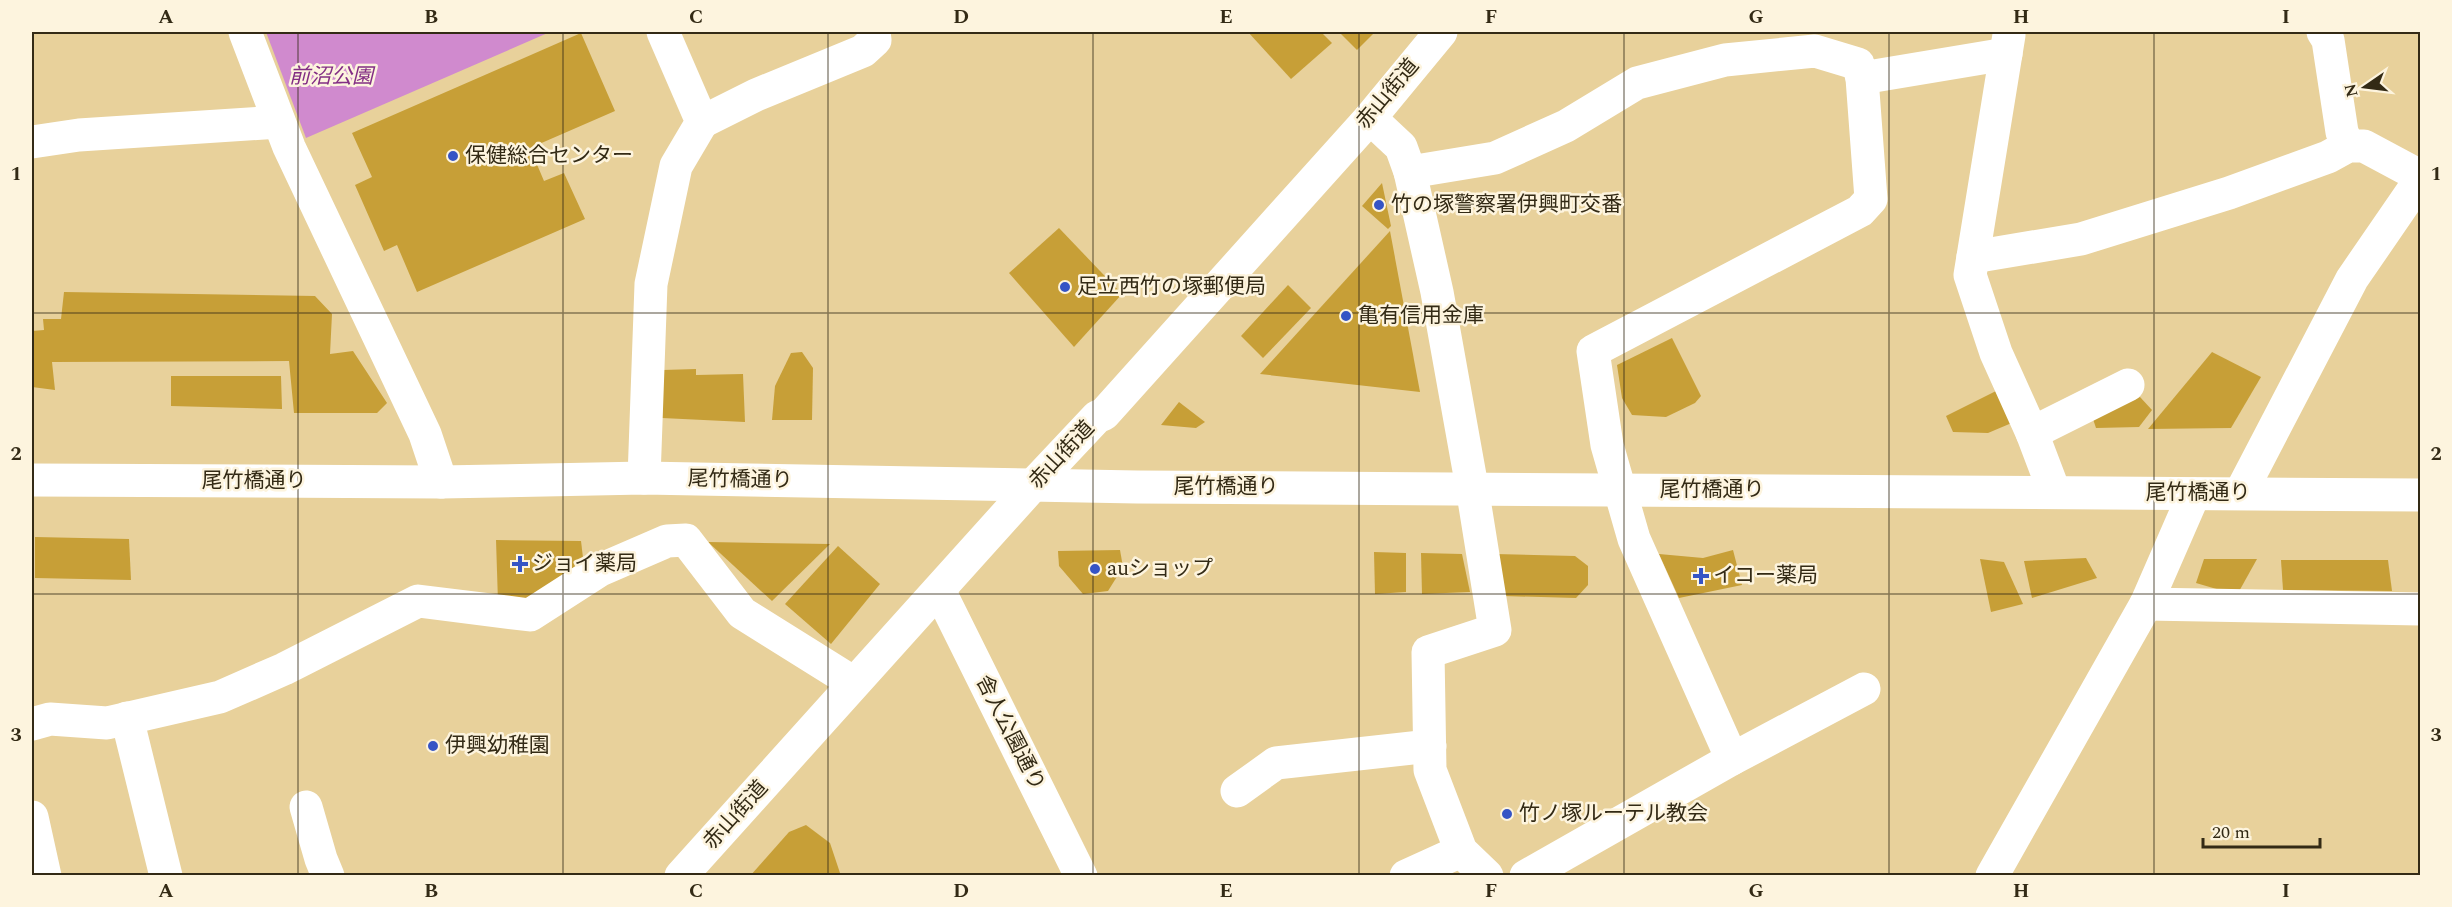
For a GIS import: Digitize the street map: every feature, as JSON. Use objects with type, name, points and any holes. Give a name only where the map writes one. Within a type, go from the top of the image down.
[{"type":"street","points":[[246,32],[289,147],[424,434],[441,482]]},
{"type":"street","points":[[663,32],[702,122]]},
{"type":"street","points":[[644,478],[651,284],[676,166],[702,122],[756,95],[863,51],[875,40],[874,32]]},
{"type":"street","name":"赤山街道","points":[[681,876],[1033,485],[1097,417],[1104,414],[1370,118],[1439,32]]},
{"type":"street","points":[[2323,32],[2328,40],[2342,132],[2348,146]]},
{"type":"street","points":[[1862,78],[2008,43],[1972,257],[1971,275],[1992,342],[2032,433],[2054,491]]},
{"type":"street","points":[[1410,172],[1495,158],[1566,126],[1637,83],[1725,60],[1815,51],[1858,64],[1862,78],[1871,199],[1860,211],[1593,351],[1607,445],[1634,539],[1732,759]]},
{"type":"street","points":[[1370,118],[1401,147],[1410,172],[1437,292],[1495,630],[1428,652],[1430,771],[1461,851],[1487,876]]},
{"type":"street","points":[[32,142],[79,135],[279,122]]},
{"type":"street","points":[[1972,257],[2081,239],[2229,193],[2328,157],[2348,146],[2364,146],[2421,178],[2352,279],[2241,492]]},
{"type":"street","points":[[2032,433],[2128,385]]},
{"type":"street","name":"尾竹橋通り","points":[[32,480],[441,482],[644,478],[1033,485],[2421,495]]},
{"type":"street","points":[[1992,876],[2146,604],[2194,494]]},
{"type":"street","points":[[32,724],[50,719],[107,723],[220,697],[284,669],[418,601],[530,615],[600,570],[668,541],[686,540],[742,613],[854,683]]},
{"type":"street","name":"舎人公園通り","points":[[939,590],[1082,876]]},
{"type":"street","points":[[2146,604],[2421,609]]},
{"type":"street","points":[[1526,876],[1732,759],[1864,689]]},
{"type":"street","points":[[127,718],[166,876]]},
{"type":"street","points":[[1237,791],[1276,763],[1430,746]]},
{"type":"street","points":[[306,807],[328,876]]},
{"type":"street","points":[[32,818],[45,876]]},
{"type":"street","points":[[1406,876],[1461,851]]},
{"type":"green space","name":"前沼公園","points":[[266,32],[550,32],[306,138]]},
{"type":"building","points":[[1248,32],[1321,32],[1332,43],[1291,79]]},
{"type":"building","points":[[1339,32],[1375,32],[1357,50]]},
{"type":"building","points":[[581,33],[615,111],[530,148],[544,181],[564,173],[585,219],[417,292],[397,245],[384,251],[355,185],[372,177],[352,133]]},
{"type":"building","points":[[1382,183],[1391,226],[1388,229],[1362,206]]},
{"type":"building","points":[[1059,228],[1122,294],[1074,347],[1009,273]]},
{"type":"building","points":[[1390,231],[1420,392],[1260,374]]},
{"type":"building","points":[[1288,285],[1311,308],[1263,358],[1241,336]]},
{"type":"building","points":[[64,292],[315,296],[332,314],[330,354],[353,351],[387,403],[377,413],[294,413],[289,361],[52,362],[55,390],[32,387],[32,331],[44,330],[43,319],[61,319]]},
{"type":"building","points":[[1672,338],[1701,396],[1695,403],[1666,417],[1632,415],[1622,398],[1617,365]]},
{"type":"building","points":[[802,352],[813,368],[812,420],[772,420],[775,386],[791,353]]},
{"type":"building","points":[[2212,352],[2261,377],[2231,428],[2148,429]]},
{"type":"building","points":[[696,369],[696,375],[743,374],[745,422],[662,418],[663,370]]},
{"type":"building","points":[[171,376],[281,376],[282,409],[171,406]]},
{"type":"building","points":[[1996,391],[2014,422],[1988,433],[1953,432],[1946,416]]},
{"type":"building","points":[[2140,397],[2152,410],[2139,427],[2096,428],[2093,419]]},
{"type":"building","points":[[1179,402],[1205,422],[1196,428],[1161,425]]},
{"type":"building","points":[[35,537],[129,539],[131,580],[35,578]]},
{"type":"building","points":[[496,540],[581,541],[584,566],[535,600],[498,602]]},
{"type":"building","points":[[708,542],[830,544],[772,601]]},
{"type":"building","points":[[838,546],[880,584],[831,644],[785,604]]},
{"type":"building","points":[[1120,550],[1123,567],[1108,591],[1083,594],[1059,566],[1058,551]]},
{"type":"building","points":[[1733,550],[1742,585],[1679,598],[1659,554],[1703,558]]},
{"type":"building","points":[[1374,552],[1406,553],[1406,592],[1375,594]]},
{"type":"building","points":[[1421,553],[1462,554],[1470,592],[1422,594]]},
{"type":"building","points":[[1495,554],[1575,556],[1588,566],[1588,585],[1576,598],[1503,596]]},
{"type":"building","points":[[2086,558],[2097,578],[2032,598],[2024,561]]},
{"type":"building","points":[[1980,559],[2004,562],[2023,604],[1991,612]]},
{"type":"building","points":[[2204,559],[2257,559],[2237,595],[2196,583]]},
{"type":"building","points":[[2281,560],[2388,560],[2392,591],[2283,590]]},
{"type":"building","points":[[806,825],[830,843],[841,876],[750,876],[789,832]]},
{"type":"place","name":"保健総合センター","points":[[453,156]]},
{"type":"place","name":"竹の塚警察署伊興町交番","points":[[1379,205]]},
{"type":"place","name":"足立西竹の塚郵便局","points":[[1065,287]]},
{"type":"place","name":"亀有信用金庫","points":[[1346,316]]},
{"type":"place","name":"ジョイ薬局","points":[[520,564]]},
{"type":"place","name":"auショップ","points":[[1095,569]]},
{"type":"place","name":"イコー薬局","points":[[1701,576]]},
{"type":"place","name":"伊興幼稚園","points":[[433,746]]},
{"type":"place","name":"竹ノ塚ルーテル教会","points":[[1507,814]]}]
